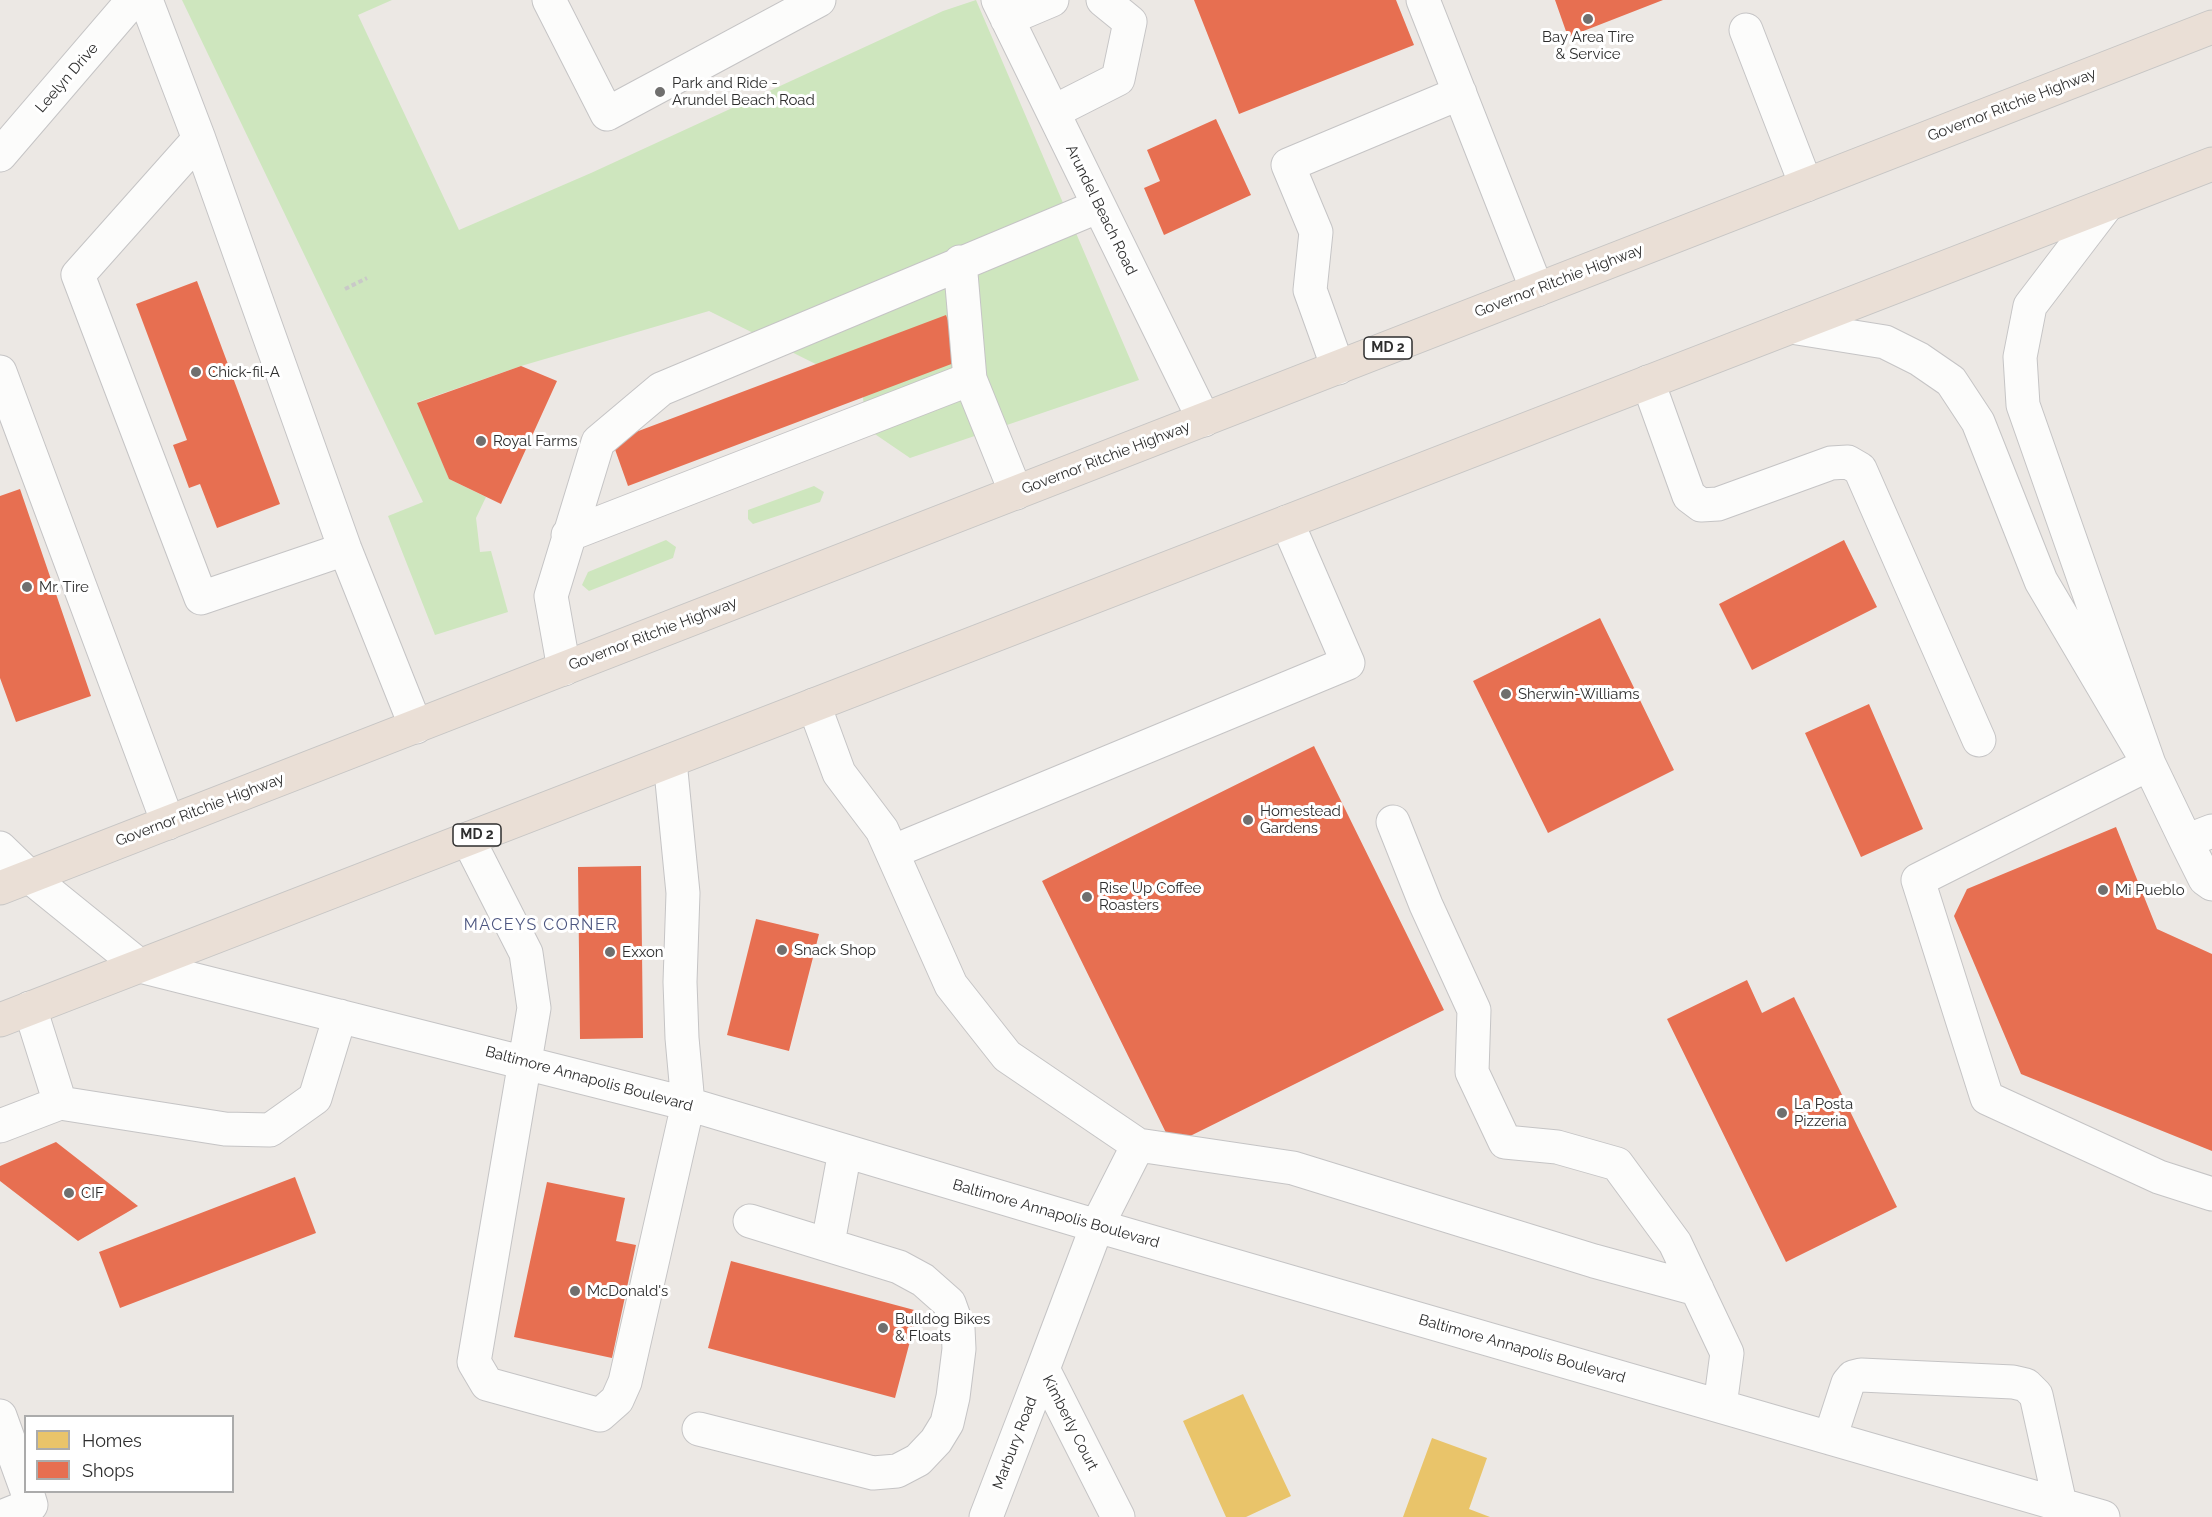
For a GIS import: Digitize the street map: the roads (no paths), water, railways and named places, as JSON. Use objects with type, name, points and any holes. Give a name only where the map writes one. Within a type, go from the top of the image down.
[{"type":"highway","name":"Governor Ritchie Highway","points":[[15,882],[2212,27]]},
{"type":"highway","name":"MD 2","points":[[0,1020],[2212,164]]},
{"type":"street","name":"Leelyn Drive","points":[[0,155],[134,0]]},
{"type":"street","points":[[146,0],[199,139],[345,549],[416,727]]},
{"type":"street","points":[[549,0],[607,114],[819,0]]},
{"type":"street","points":[[1003,9],[1052,0]]},
{"type":"street","points":[[1053,112],[1118,79],[1132,11],[1103,0]]},
{"type":"street","points":[[1423,0],[1537,290]]},
{"type":"street","name":"Arundel Beach Road","points":[[1003,9],[1204,420]]},
{"type":"street","points":[[1746,30],[1806,185]]},
{"type":"street","points":[[1338,368],[1310,290],[1316,232],[1288,165],[1460,93]]},
{"type":"street","points":[[199,139],[78,275],[201,598],[345,549]]},
{"type":"street","points":[[2107,205],[2030,306],[2020,357],[2022,393],[2023,405],[2149,764]]},
{"type":"street","points":[[564,669],[550,596],[598,442],[661,389],[960,262],[1099,206]]},
{"type":"street","points":[[960,262],[970,379],[1016,493]]},
{"type":"street","points":[[1791,327],[1885,342],[1919,359],[1951,381],[1978,422],[2042,581],[2149,764],[2199,836],[2205,879],[2212,884]]},
{"type":"street","points":[[0,372],[168,823]]},
{"type":"street","points":[[568,535],[970,379]]},
{"type":"street","points":[[1648,382],[1689,496],[1701,505],[1718,504],[1831,463],[1848,462],[1860,469],[1979,740]]},
{"type":"street","points":[[892,852],[1348,663],[1287,522]]},
{"type":"street","points":[[814,705],[839,773],[882,830],[951,985],[1007,1056],[1138,1145],[1293,1168],[1594,1261],[1697,1289]]},
{"type":"street","points":[[468,839],[526,953],[534,1008],[527,1062],[474,1362],[487,1384],[600,1415],[617,1400],[626,1382],[688,1104],[680,993],[683,893],[670,760]]},
{"type":"street","points":[[2149,764],[1918,880],[1987,1098],[2159,1177],[2212,1194]]},
{"type":"street","points":[[1393,822],[1426,905],[1474,1010],[1472,1072],[1504,1142],[1557,1147],[1617,1164],[1675,1243],[1727,1353],[1720,1406]]},
{"type":"street","name":"Baltimore Annapolis Boulevard","points":[[0,848],[15,882],[140,966],[688,1104],[1097,1226],[2103,1517]]},
{"type":"street","points":[[30,1008],[60,1103]]},
{"type":"street","points":[[0,1125],[60,1103],[225,1129],[270,1130],[315,1098],[340,1016]]},
{"type":"street","name":"Kimberly Court","points":[[1118,1517],[1043,1369],[1097,1226],[1138,1145]]},
{"type":"street","points":[[828,1244],[845,1151]]},
{"type":"street","points":[[699,1429],[873,1473],[897,1471],[918,1460],[936,1441],[947,1423],[959,1349],[958,1328],[949,1303],[923,1280],[898,1267],[750,1221]]},
{"type":"street","name":"Marbury Road","points":[[986,1517],[1043,1369]]},
{"type":"street","points":[[1830,1438],[1848,1383],[1853,1377],[1862,1375],[2013,1382],[2026,1385],[2036,1395],[2060,1504]]},
{"type":"street","points":[[0,1416],[24,1484]]},
{"type":"street","points":[[1,1517],[31,1505],[27,1493]]},
{"type":"place","name":"Bay Area Tire & Service","points":[[1588,19]]},
{"type":"place","name":"Park and Ride - Arundel Beach Road","points":[[660,92]]},
{"type":"place","name":"Chick-fil-A","points":[[196,372]]},
{"type":"place","name":"Royal Farms","points":[[481,441]]},
{"type":"place","name":"Mr. Tire","points":[[27,587]]},
{"type":"place","name":"Sherwin-Williams","points":[[1506,694]]},
{"type":"place","name":"Homestead Gardens","points":[[1248,820]]},
{"type":"place","name":"Mi Pueblo","points":[[2103,890]]},
{"type":"place","name":"Rise Up Coffee Roasters","points":[[1087,897]]},
{"type":"place","name":"Snack Shop","points":[[782,950]]},
{"type":"place","name":"Exxon","points":[[610,952]]},
{"type":"place","name":"La Posta Pizzeria","points":[[1782,1113]]},
{"type":"place","name":"CIF","points":[[69,1193]]},
{"type":"place","name":"McDonald's","points":[[575,1291]]},
{"type":"place","name":"Bulldog Bikes & Floats","points":[[883,1328]]},
{"type":"district","name":"MACEYS CORNER","points":[[541,925]]}]
